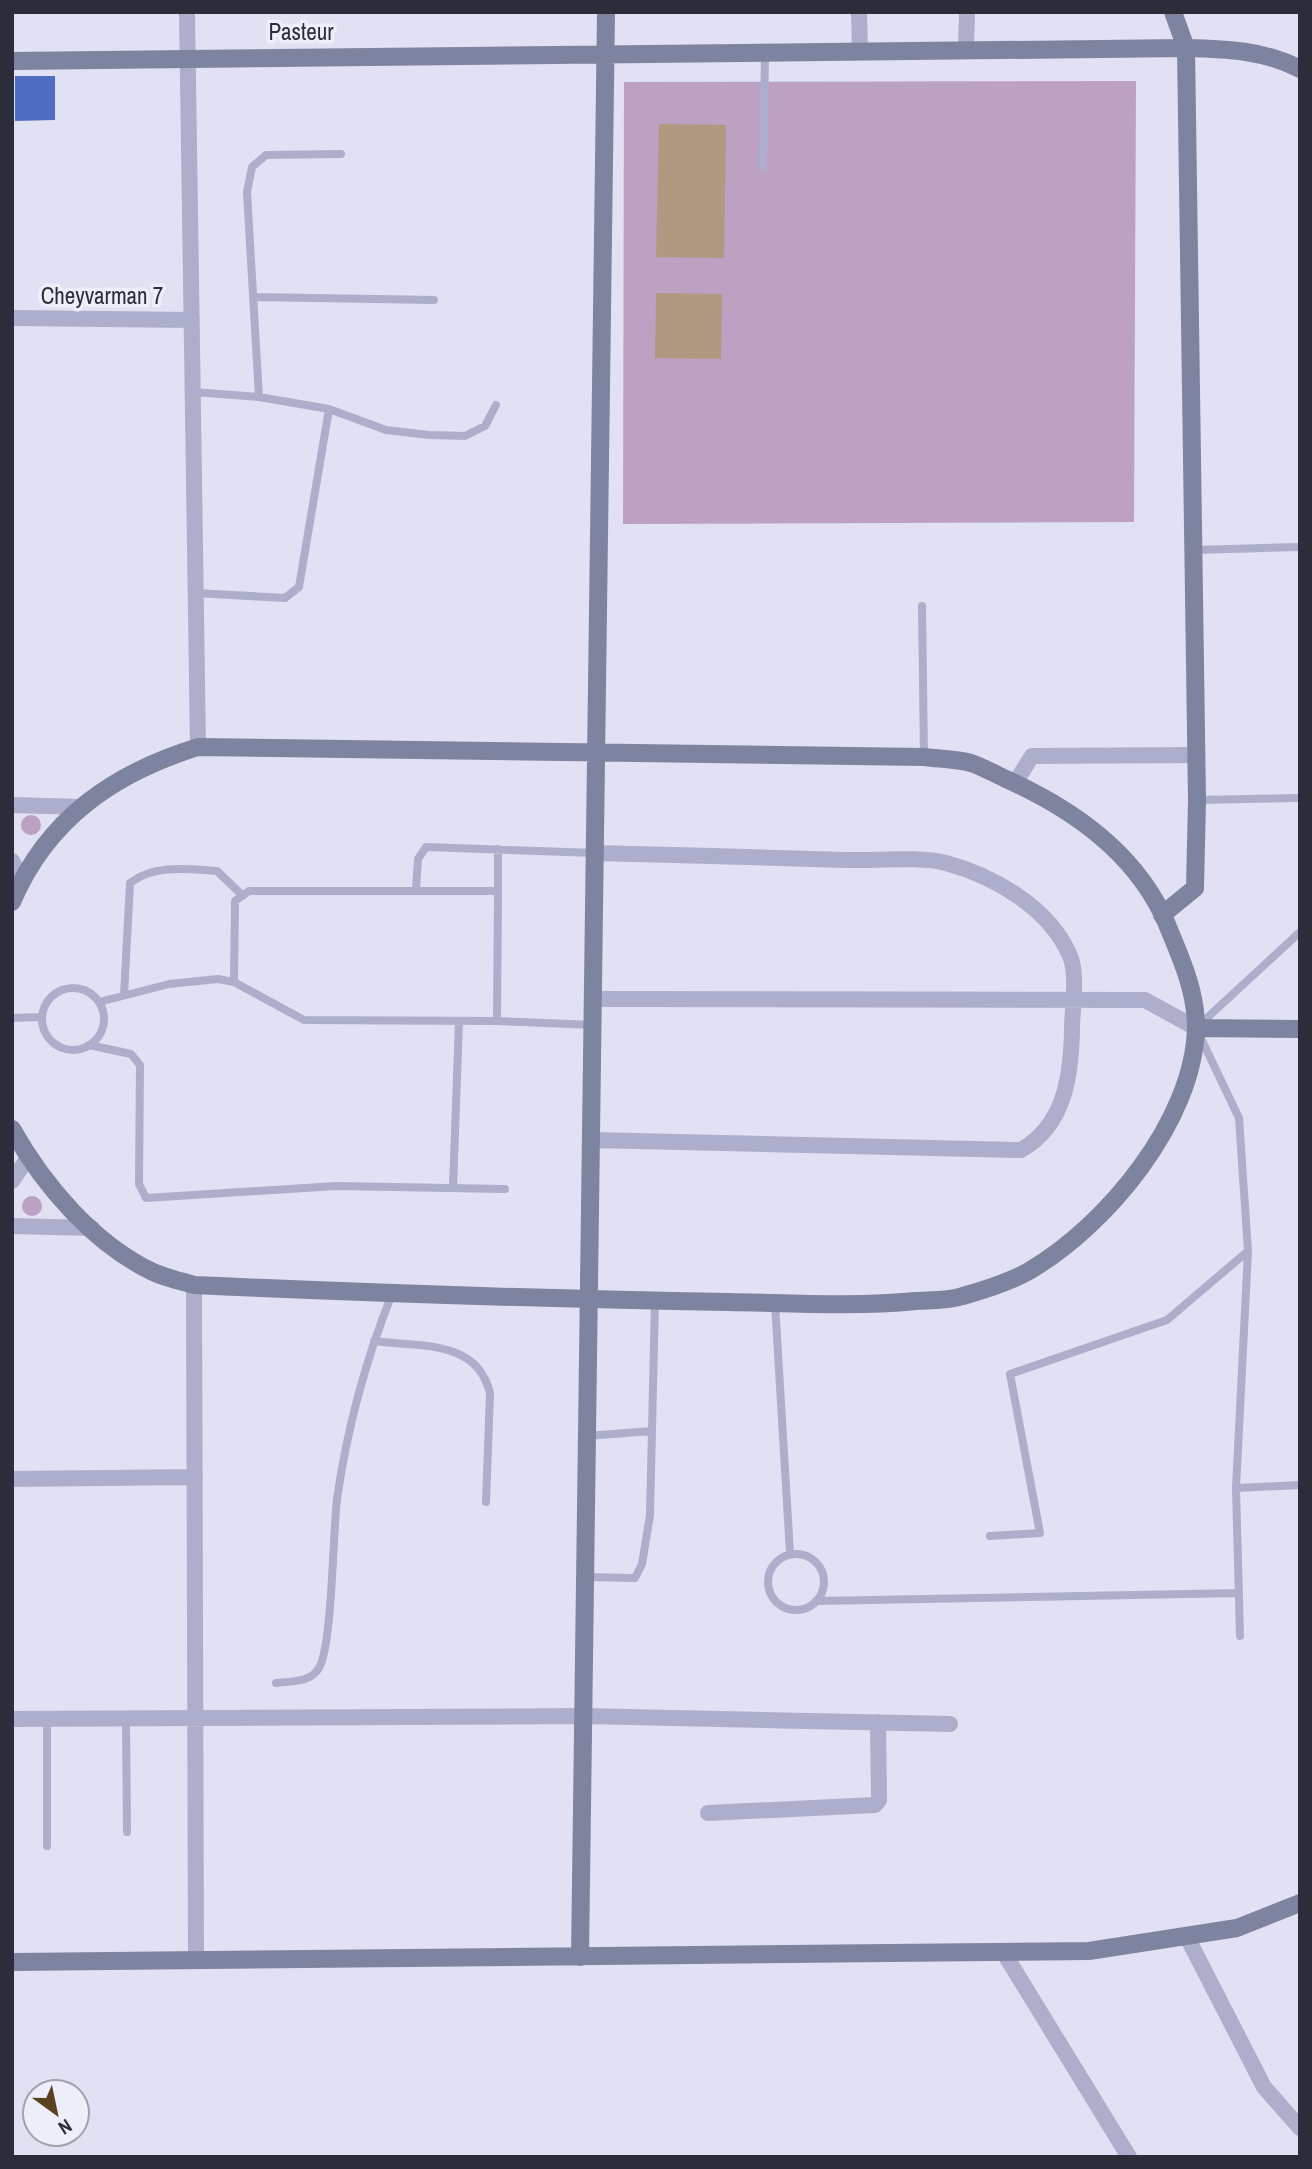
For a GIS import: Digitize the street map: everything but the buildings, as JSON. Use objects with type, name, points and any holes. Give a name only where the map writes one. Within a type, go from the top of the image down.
[{"type":"street","points":[[187,12],[198,747]]},
{"type":"street","points":[[580,1957],[606,12]]},
{"type":"street","points":[[859,12],[860,50]]},
{"type":"street","points":[[966,50],[967,12]]},
{"type":"street","points":[[1162,915],[1195,888],[1197,800],[1186,48],[1174,12]]},
{"type":"street","name":"Pasteur","points":[[12,61],[606,54],[765,55],[860,50],[1186,48],[1240,50],[1276,56],[1300,69]]},
{"type":"street","name":"Cheyvarman 7","points":[[12,318],[192,320]]},
{"type":"street","points":[[12,902],[22,880],[46,842],[82,807],[114,782],[156,760],[198,747],[596,755],[924,757],[970,763],[1016,783],[1058,803],[1099,834],[1133,868],[1162,915],[1192,989],[1196,1028],[1190,1064],[1179,1099],[1161,1136],[1123,1191],[1079,1235],[1027,1272],[960,1298],[892,1304],[589,1300],[194,1285],[155,1273],[125,1255],[92,1228],[58,1195],[29,1158],[12,1129]]},
{"type":"street","points":[[1016,783],[1032,756],[1197,755]]},
{"type":"street","points":[[12,805],[82,807]]},
{"type":"street","points":[[591,1140],[1021,1150],[1037,1141],[1052,1124],[1067,1089],[1072,1057],[1073,1000],[1071,958],[1058,933],[1039,911],[1007,889],[944,862],[595,853]]},
{"type":"street","points":[[12,861],[22,880]]},
{"type":"street","points":[[593,999],[1145,1000],[1196,1028],[1300,1029]]},
{"type":"street","points":[[12,1181],[29,1158]]},
{"type":"street","points":[[12,1226],[92,1228]]},
{"type":"street","points":[[194,1285],[197,1959]]},
{"type":"street","points":[[12,1479],[195,1477]]},
{"type":"street","points":[[12,1719],[583,1716],[950,1724]]},
{"type":"street","points":[[708,1813],[875,1805],[879,1800],[878,1722]]},
{"type":"street","points":[[12,1962],[1089,1951],[1237,1928],[1300,1903]]},
{"type":"street","points":[[1187,1937],[1264,2087],[1300,2128]]},
{"type":"street","points":[[1004,1953],[1129,2157]]},
{"type":"lane","points":[[763,168],[765,55]]},
{"type":"lane","points":[[259,397],[247,192],[252,167],[266,155],[341,154]]},
{"type":"lane","points":[[253,297],[434,300]]},
{"type":"lane","points":[[193,391],[259,397],[329,409],[386,430],[465,436],[485,426],[496,405]]},
{"type":"lane","points":[[196,593],[285,598],[299,587],[329,409]]},
{"type":"lane","points":[[1194,550],[1300,547]]},
{"type":"lane","points":[[922,606],[924,757]]},
{"type":"lane","points":[[1197,800],[1300,798]]},
{"type":"lane","points":[[416,889],[418,859],[426,847],[595,853]]},
{"type":"lane","points":[[497,1021],[498,849]]},
{"type":"lane","points":[[124,995],[130,883],[141,874],[159,870],[217,872],[242,894]]},
{"type":"lane","points":[[234,982],[235,901],[249,891],[498,891]]},
{"type":"lane","points":[[1240,1636],[1236,1488],[1248,1251],[1239,1118],[1196,1028],[1300,932]]},
{"type":"lane","points":[[99,1002],[169,984],[218,979],[234,982],[304,1020],[497,1021],[593,1026]]},
{"type":"lane","points":[[65,988],[84,989],[99,1002],[104,1021],[97,1039],[89,1045],[70,1050],[52,1043],[46,1036],[41,1017],[48,999],[65,988]]},
{"type":"lane","points":[[12,1018],[41,1017]]},
{"type":"lane","points":[[453,1188],[459,1021]]},
{"type":"lane","points":[[89,1045],[131,1054],[140,1065],[139,1184],[146,1198],[336,1186],[505,1189]]},
{"type":"lane","points":[[990,1536],[1040,1533],[1010,1374],[1167,1320],[1248,1251]]},
{"type":"lane","points":[[276,1683],[306,1679],[319,1668],[326,1632],[337,1500],[347,1444],[374,1341],[393,1294]]},
{"type":"lane","points":[[585,1577],[635,1578],[642,1564],[650,1515],[655,1301]]},
{"type":"lane","points":[[775,1303],[790,1553]]},
{"type":"lane","points":[[374,1341],[461,1352],[475,1362],[487,1378],[490,1393],[486,1502]]},
{"type":"lane","points":[[587,1436],[652,1431]]},
{"type":"lane","points":[[1236,1488],[1300,1485]]},
{"type":"lane","points":[[790,1553],[812,1557],[822,1569],[825,1584],[822,1595],[810,1607],[790,1610],[777,1604],[768,1591],[768,1574],[778,1559],[790,1553]]},
{"type":"lane","points":[[816,1601],[1239,1593]]},
{"type":"lane","points":[[47,1718],[47,1846]]},
{"type":"lane","points":[[126,1718],[127,1832]]},
{"type":"shaded area","points":[[1136,81],[1134,522],[623,524],[624,82]]},
{"type":"shaded area","points":[[659,124],[726,125],[724,258],[656,257]]},
{"type":"shaded area","points":[[656,293],[722,294],[721,359],[655,358]]},
{"type":"shaded area","points":[[31,815],[38,818],[41,825],[38,832],[31,835],[24,832],[21,825],[24,818]]},
{"type":"shaded area","points":[[32,1196],[39,1199],[42,1206],[39,1213],[32,1216],[25,1213],[22,1206],[25,1199]]}]
